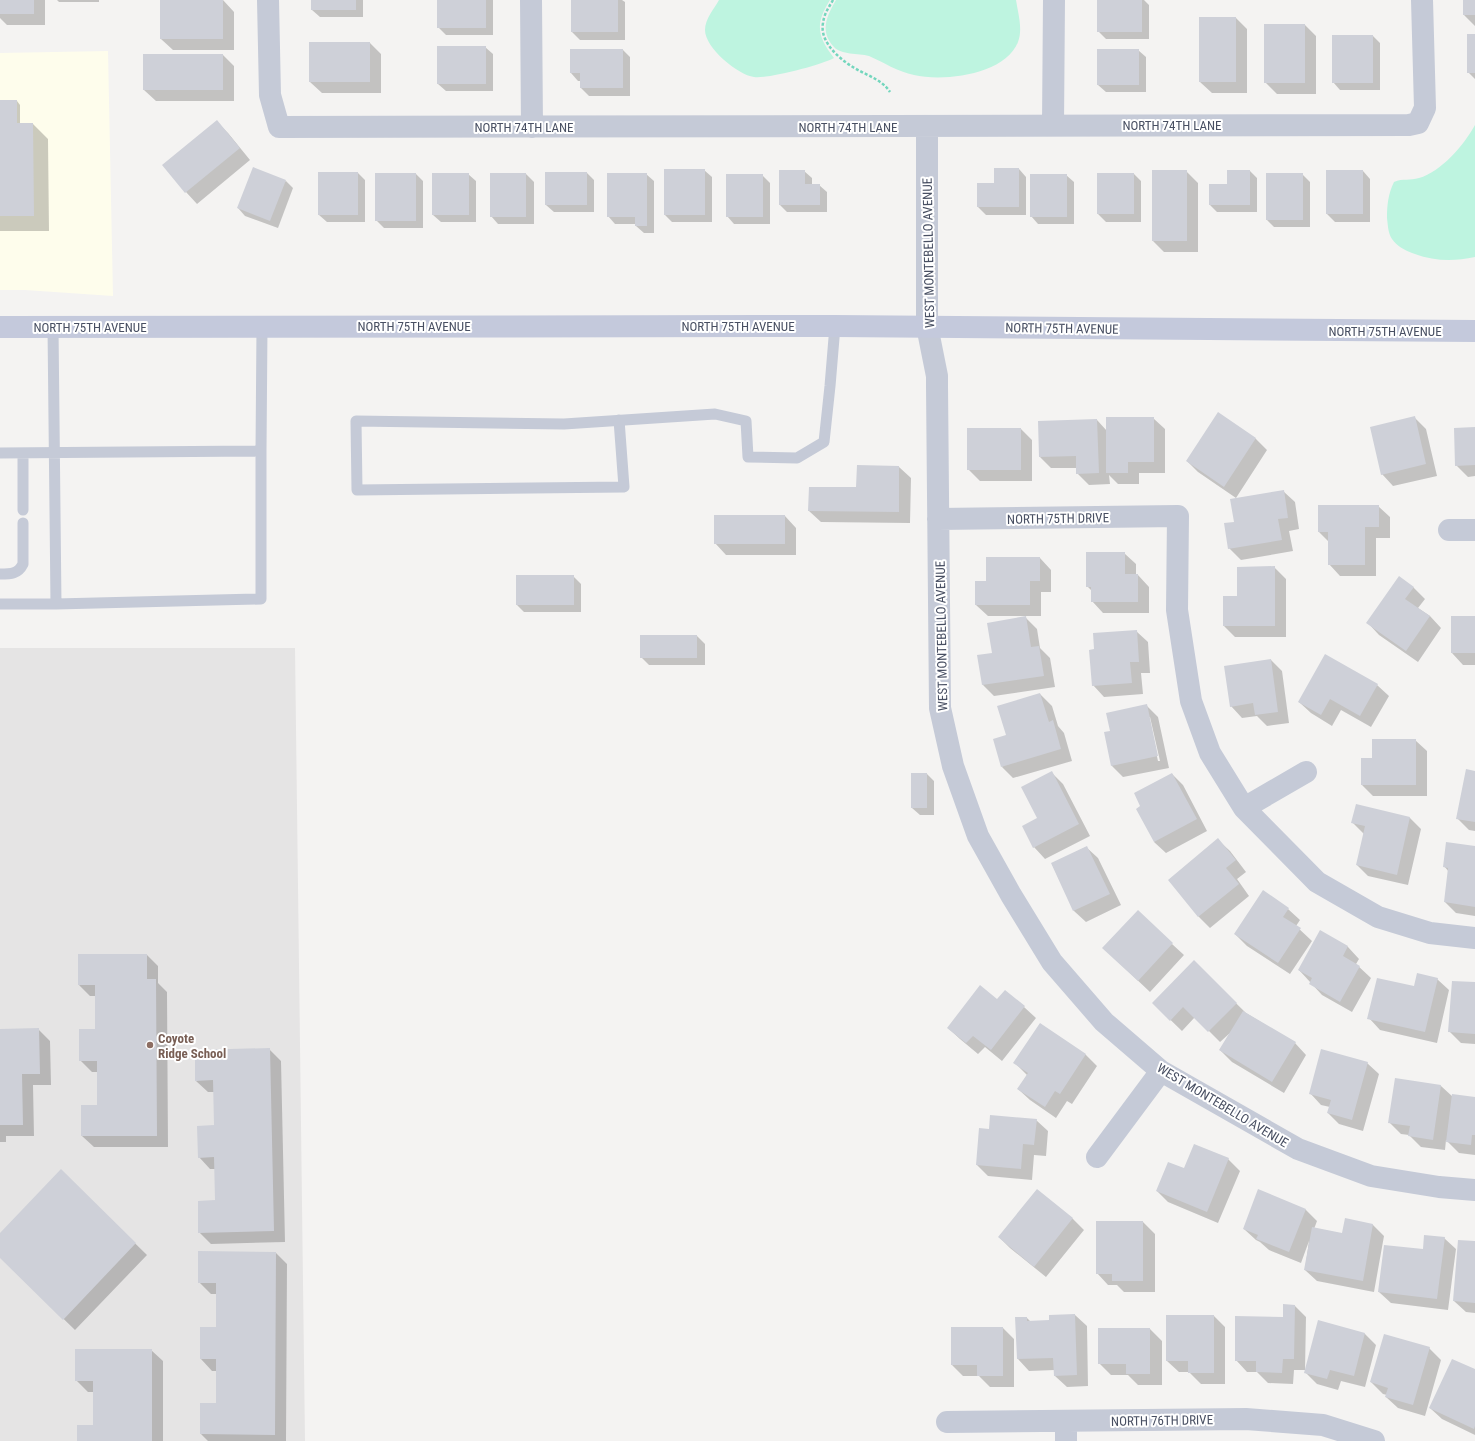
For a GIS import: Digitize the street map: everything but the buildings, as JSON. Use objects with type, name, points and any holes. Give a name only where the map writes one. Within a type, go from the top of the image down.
[{"type":"main road","name":"NORTH 75TH AVENUE","points":[[0,327],[928,326],[1475,331]]},
{"type":"street","name":"NORTH 74TH LANE","points":[[268,0],[270,95],[278,127],[1408,126],[1418,123],[1425,108],[1422,0]]},
{"type":"street","points":[[531,0],[532,127]]},
{"type":"street","points":[[1053,126],[1054,0]]},
{"type":"street","name":"WEST MONTEBELLO AVENUE","points":[[927,127],[928,326],[937,376],[940,708],[953,766],[978,836],[1011,895],[1052,962],[1104,1022],[1161,1071],[1298,1150],[1371,1176],[1439,1187],[1475,1190]]},
{"type":"street","name":"NORTH 75TH DRIVE","points":[[938,519],[1178,516],[1177,610],[1192,701],[1210,753],[1244,808]]},
{"type":"street","points":[[1449,530],[1475,530]]},
{"type":"street","points":[[1306,772],[1244,808],[1317,882],[1378,917],[1430,933],[1475,938]]},
{"type":"street","points":[[1097,1156],[1161,1071]]},
{"type":"street","name":"NORTH 76TH DRIVE","points":[[947,1422],[1066,1431],[1246,1419],[1374,1441]]},
{"type":"lane","points":[[0,604],[261,599],[262,326]]},
{"type":"lane","points":[[619,420],[624,487],[357,490],[356,421],[564,424],[619,420],[715,414],[746,421],[748,457],[797,458],[824,442],[835,326]]},
{"type":"lane","points":[[53,327],[56,604]]},
{"type":"lane","points":[[0,453],[261,451]]},
{"type":"lane","points":[[23,453],[23,510]]},
{"type":"lane","points":[[0,574],[14,574],[21,569],[23,564],[23,523]]},
{"type":"path","points":[[833,0],[825,15],[822,25],[824,35],[830,47],[843,62],[880,81],[890,92]]},
{"type":"shaded area","points":[[108,51],[113,296],[25,290],[0,290],[0,53]]},
{"type":"shaded area","name":"Coyote Ridge School","points":[[0,648],[295,648],[305,1441],[0,1441]]},
{"type":"green space","points":[[719,0],[830,0],[822,16],[820,30],[824,43],[834,58],[807,68],[782,74],[761,77],[747,75],[731,66],[724,60],[710,45],[706,37],[706,22]]},
{"type":"green space","points":[[836,0],[1016,0],[1020,21],[1018,42],[1011,53],[1000,62],[987,69],[972,74],[926,77],[908,74],[869,56],[845,53],[834,47],[829,41],[826,24],[827,18]]},
{"type":"green space","points":[[1475,125],[1475,257],[1458,260],[1443,260],[1427,258],[1403,249],[1392,239],[1388,227],[1387,218],[1389,196],[1394,182],[1419,178],[1435,170],[1451,157],[1465,141]]},
{"type":"place","name":"Coyote Ridge School","points":[[150,1045]]}]
